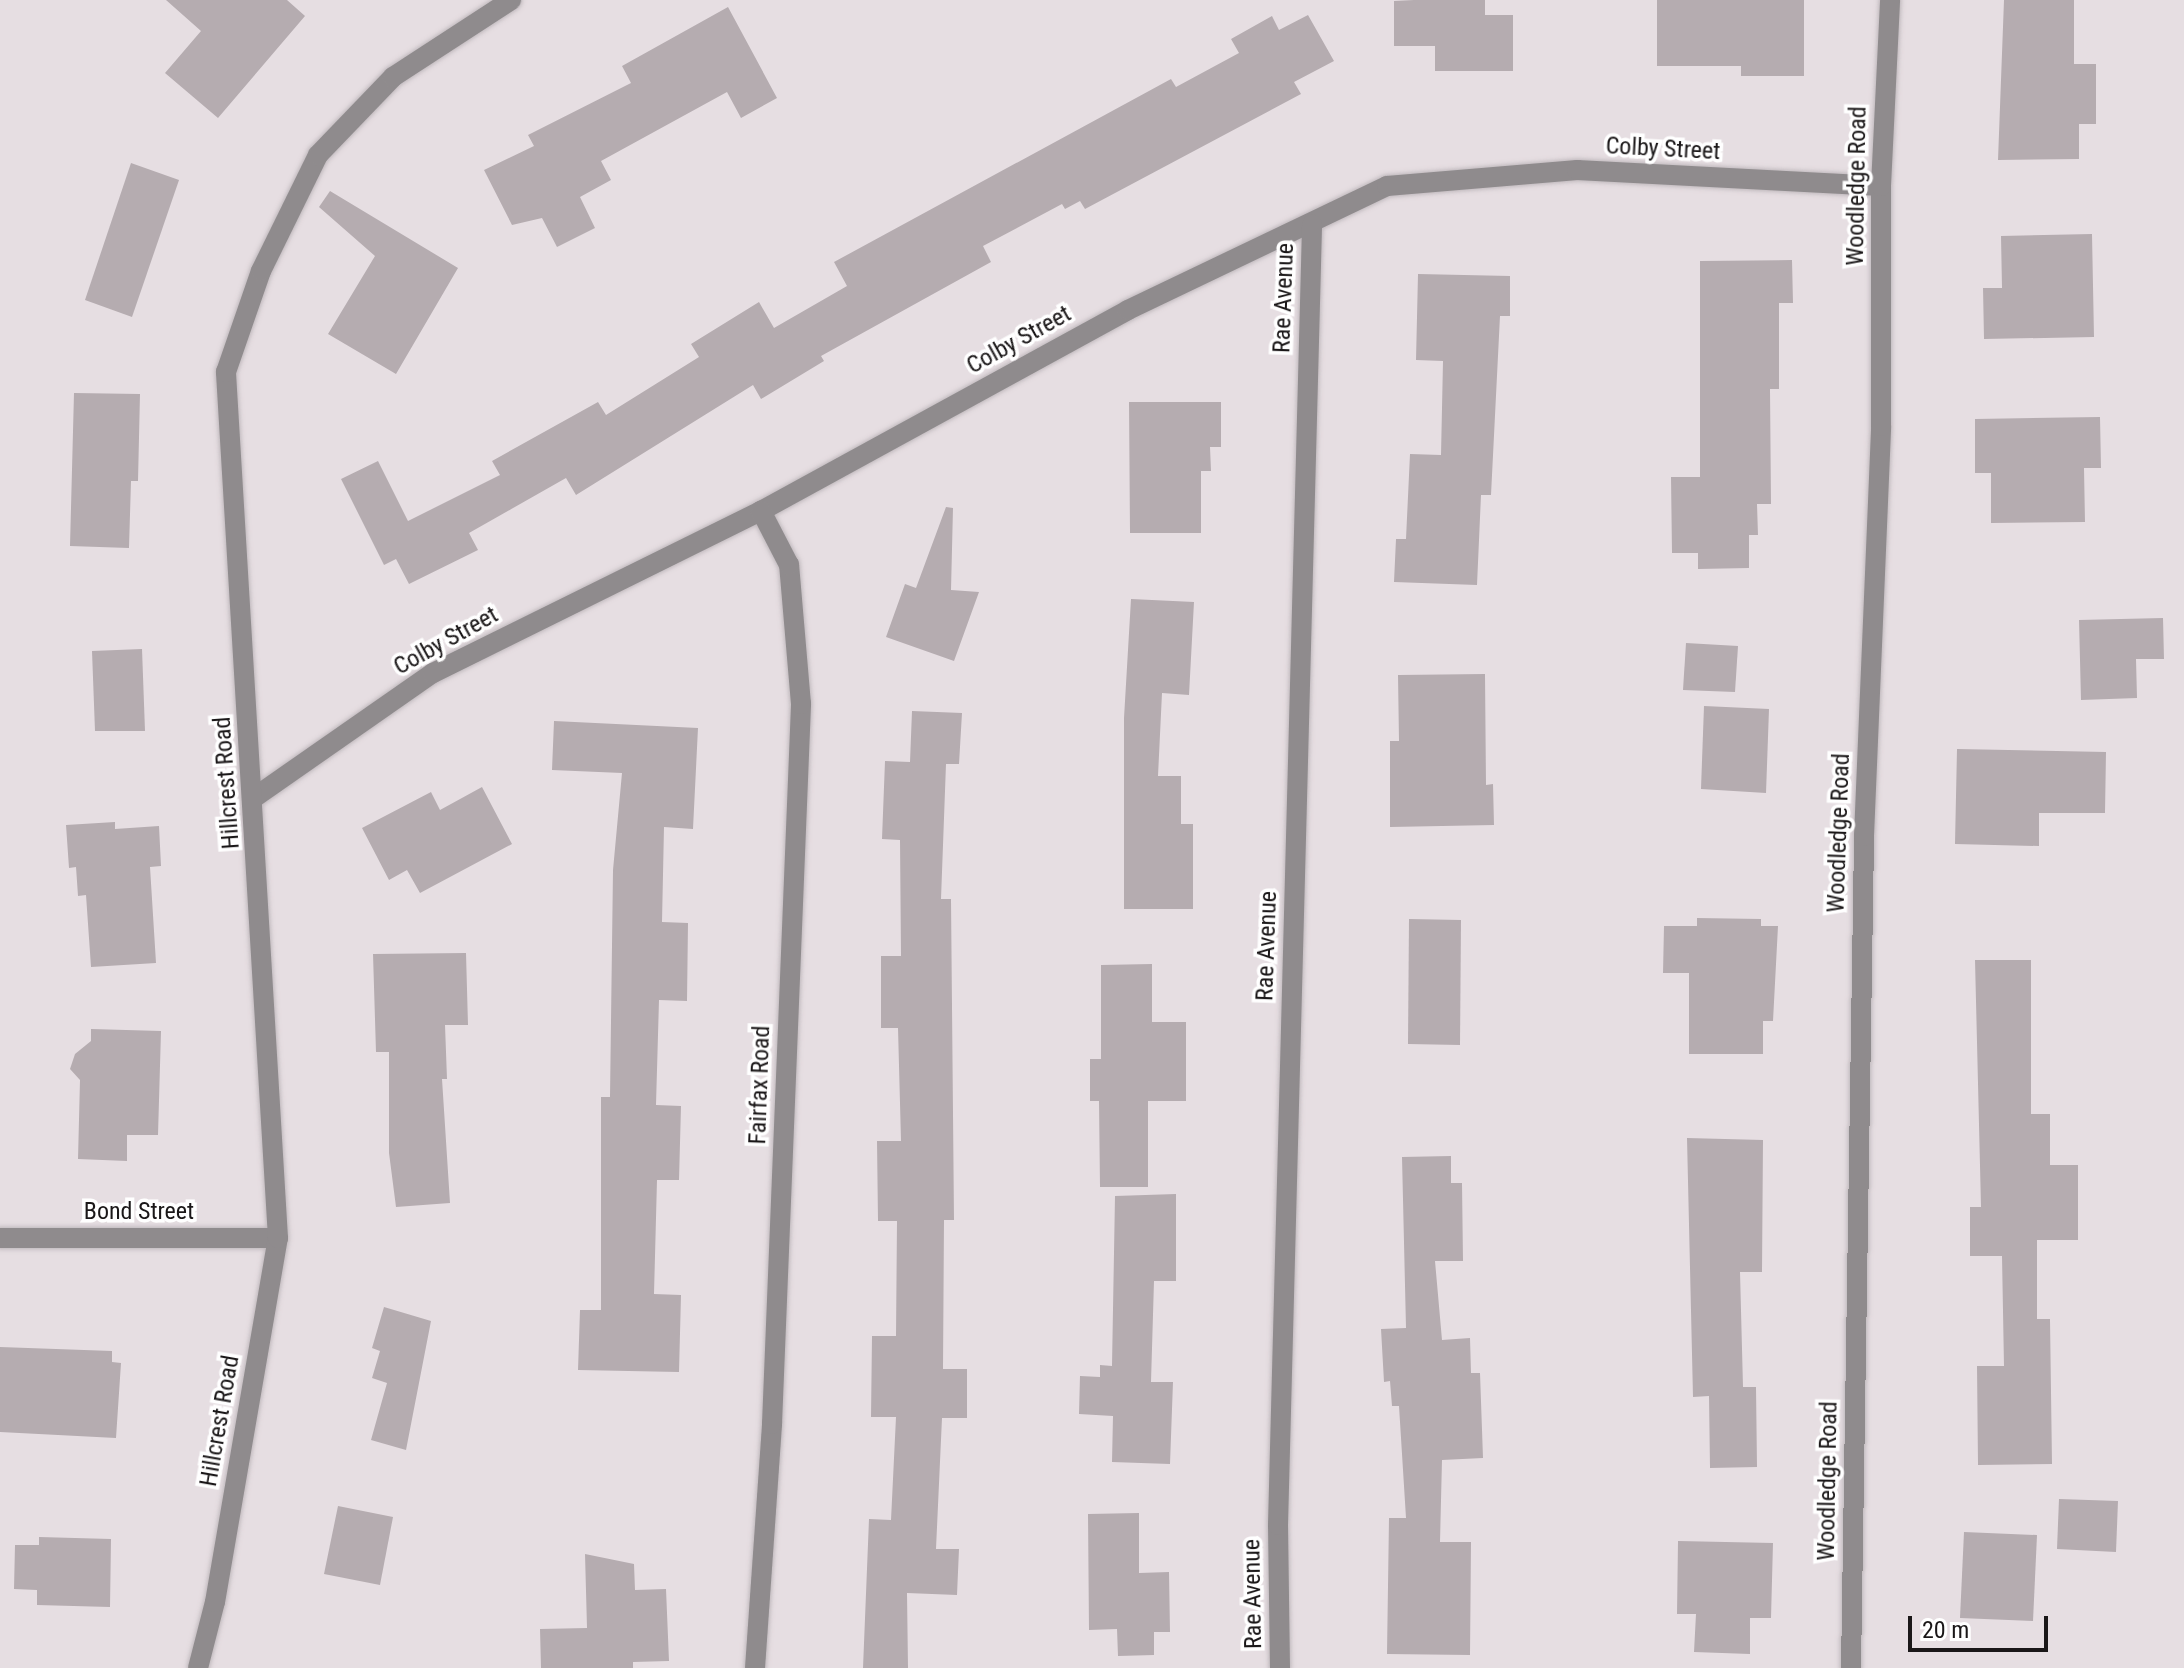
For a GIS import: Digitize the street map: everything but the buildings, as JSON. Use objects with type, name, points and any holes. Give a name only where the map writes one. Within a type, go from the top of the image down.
[{"type":"street","name":"Hillcrest Road","points":[[198,1668],[278,1238],[255,797],[226,372],[261,271],[318,155],[393,77],[511,0]]},
{"type":"street","name":"Woodledge Road","points":[[1851,1668],[1864,852],[1881,426],[1881,186],[1890,0]]},
{"type":"street","name":"Colby Street","points":[[255,797],[433,673],[761,511],[1128,310],[1387,186],[1577,170],[1881,186]]},
{"type":"street","name":"Rae Avenue","points":[[1280,1668],[1278,1525],[1312,224]]},
{"type":"street","name":"Fairfax Road","points":[[755,1668],[773,1408],[801,704],[789,565],[761,511]]},
{"type":"street","name":"Bond Street","points":[[0,1238],[278,1238]]}]
